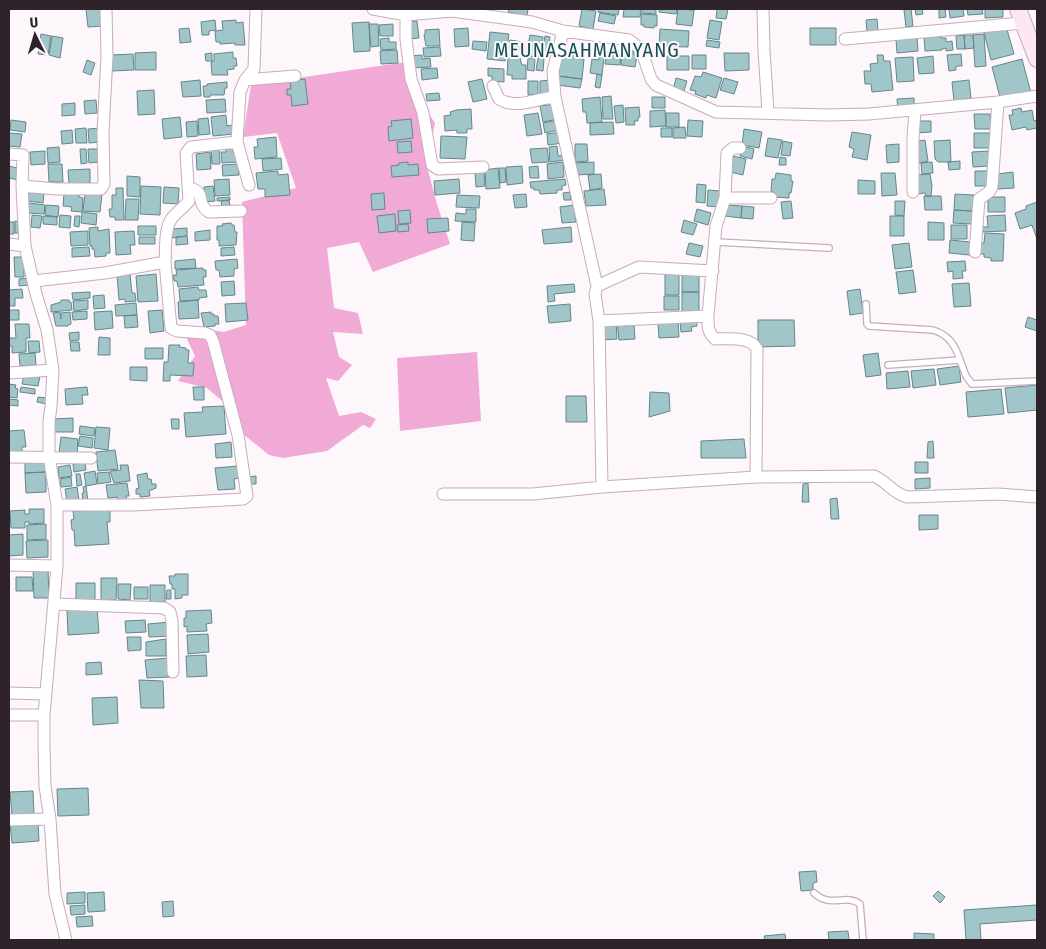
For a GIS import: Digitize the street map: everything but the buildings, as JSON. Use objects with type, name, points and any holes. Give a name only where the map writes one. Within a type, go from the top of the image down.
[{"type":"main road","points":[[1020,16],[1037,59]]},
{"type":"street","points":[[22,186],[58,189],[103,188],[105,181],[103,132],[107,56],[106,9]]},
{"type":"street","points":[[249,185],[237,142],[239,96],[245,80],[254,69],[256,9]]},
{"type":"street","points":[[373,9],[406,15],[434,11],[452,11],[532,22],[563,31],[634,42],[641,49],[656,85],[716,112],[827,115],[869,114],[998,102],[1037,96]]},
{"type":"street","points":[[763,9],[768,112]]},
{"type":"street","points":[[406,15],[406,39],[411,79],[423,113],[432,165],[438,169],[483,167]]},
{"type":"street","points":[[845,39],[1020,16]]},
{"type":"street","points":[[563,31],[553,71],[555,97],[597,286],[595,294],[599,321],[602,487]]},
{"type":"street","points":[[245,80],[295,76]]},
{"type":"street","points":[[493,86],[499,99],[509,103],[555,97]]},
{"type":"street","points":[[975,252],[979,199],[990,192],[992,187],[998,102]]},
{"type":"street","points":[[914,192],[913,138],[915,110]]},
{"type":"street","points":[[58,505],[134,505],[243,499],[247,496],[238,435],[213,341],[210,335],[206,333],[177,331],[171,328],[165,262],[168,227],[172,218],[189,201],[186,153],[191,147],[237,142]]},
{"type":"street","points":[[740,148],[733,148],[727,153],[725,198],[716,226],[708,316],[709,330],[715,339],[749,341],[754,343],[757,349],[756,477]]},
{"type":"street","points":[[9,154],[23,156],[22,186],[25,246],[41,315],[47,330],[53,370],[49,421],[49,456],[58,505],[57,566],[44,715],[45,786],[50,819],[55,894],[66,940]]},
{"type":"street","points":[[189,188],[199,192],[202,205],[209,212],[241,211]]},
{"type":"street","points":[[725,198],[771,198]]},
{"type":"street","points":[[9,244],[25,246]]},
{"type":"street","points":[[34,282],[105,273],[165,262]]},
{"type":"street","points":[[597,286],[639,267],[713,271]]},
{"type":"street","points":[[599,321],[708,316]]},
{"type":"street","points":[[9,373],[53,370]]},
{"type":"street","points":[[9,457],[91,458]]},
{"type":"street","points":[[443,494],[533,494],[602,487],[756,477],[874,476],[882,480],[896,494],[907,497],[998,494],[1037,497]]},
{"type":"street","points":[[9,565],[57,566]]},
{"type":"street","points":[[55,604],[164,608],[170,612],[172,620],[173,672]]},
{"type":"street","points":[[9,693],[46,694]]},
{"type":"street","points":[[9,715],[44,715]]},
{"type":"street","points":[[9,820],[50,819]]},
{"type":"lane","points":[[716,242],[829,248]]},
{"type":"lane","points":[[866,304],[867,324],[869,326],[933,330],[942,333],[950,340],[966,376],[972,384],[1037,380]]},
{"type":"lane","points":[[888,365],[960,360]]},
{"type":"lane","points":[[814,893],[820,899],[826,901],[851,899],[860,904],[863,940]]},
{"type":"shaded area","points":[[406,62],[412,90],[435,123],[426,163],[450,244],[373,272],[359,242],[327,248],[334,308],[358,313],[363,334],[333,332],[339,357],[352,365],[338,381],[326,378],[339,416],[361,412],[376,419],[370,428],[363,425],[327,451],[283,458],[269,455],[237,429],[227,405],[207,388],[178,381],[195,356],[181,326],[224,332],[246,325],[242,202],[296,188],[277,133],[243,137],[251,85]]},
{"type":"shaded area","points":[[477,352],[481,421],[400,431],[397,358]]},
{"type":"district","name":"MEUNASAHMANYANG","points":[[587,50]]}]
